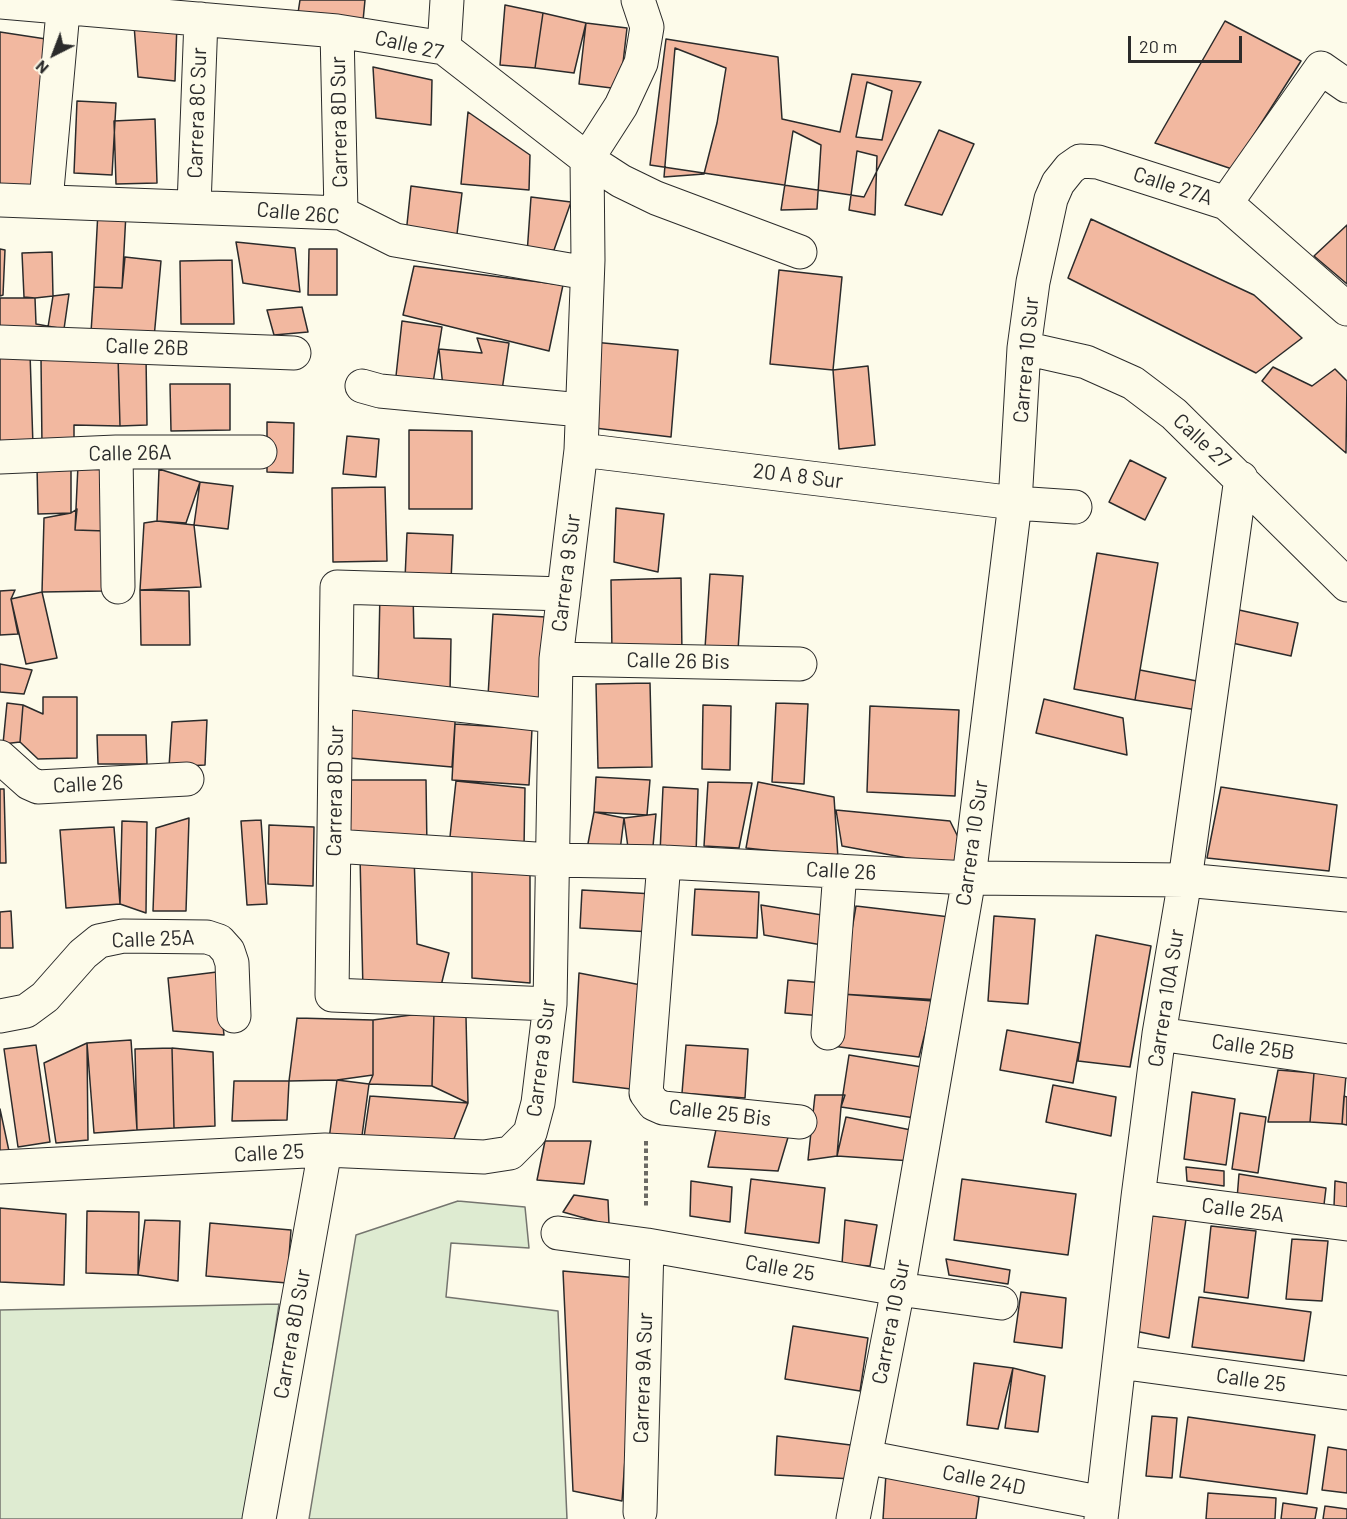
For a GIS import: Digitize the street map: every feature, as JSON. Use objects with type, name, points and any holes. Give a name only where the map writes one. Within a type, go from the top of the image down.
[{"type":"street","points":[[444,48],[447,0]]},
{"type":"street","name":"Calle 27","points":[[0,2],[63,4],[201,19],[337,30],[444,48],[587,159],[621,181],[656,198],[800,252]]},
{"type":"street","points":[[46,201],[63,4]]},
{"type":"street","points":[[587,159],[621,106],[641,63],[643,13]]},
{"type":"street","name":"Carrera 8C Sur","points":[[194,206],[201,19]]},
{"type":"street","name":"Carrera 8D Sur","points":[[337,30],[341,213]]},
{"type":"street","points":[[1226,203],[1334,77]]},
{"type":"street","name":"Carrera 9 Sur","points":[[530,1133],[538,1102],[550,1004],[556,658],[581,450],[587,273],[587,159]]},
{"type":"street","name":"Calle 27A","points":[[1070,168],[1080,161],[1098,162],[1226,203],[1347,309]]},
{"type":"street","name":"Carrera 10 Sur","points":[[853,1519],[898,1289],[969,878],[1016,503],[1024,348],[1033,282],[1051,199],[1058,183],[1070,168]]},
{"type":"street","name":"Calle 26C","points":[[0,200],[341,213],[395,240],[587,273]]},
{"type":"street","name":"Calle 26B","points":[[0,342],[294,353]]},
{"type":"street","name":"Calle 27","points":[[1024,348],[1086,362],[1133,383],[1174,414],[1347,585]]},
{"type":"street","points":[[362,386],[380,391],[581,410]]},
{"type":"street","name":"20 A 8 Sur","points":[[581,450],[1016,503]]},
{"type":"street","points":[[116,452],[118,587]]},
{"type":"street","name":"Calle 26A","points":[[0,457],[116,452],[260,452]]},
{"type":"street","name":"Carrera 10A Sur","points":[[1102,1511],[1159,1034],[1185,880],[1241,478]]},
{"type":"street","points":[[1016,503],[1075,507]]},
{"type":"street","name":"Carrera 8D Sur","points":[[550,1004],[332,995],[337,587],[564,594]]},
{"type":"street","name":"Calle 26 Bis","points":[[556,658],[800,664]]},
{"type":"street","points":[[336,691],[554,716]]},
{"type":"street","name":"Calle 26","points":[[0,757],[29,783],[39,787],[187,779]]},
{"type":"street","name":"Calle 26","points":[[334,846],[551,860],[664,862],[969,878],[1185,880],[1347,895]]},
{"type":"street","points":[[646,1093],[664,862]]},
{"type":"street","points":[[828,1033],[840,871]]},
{"type":"street","name":"Calle 25A","points":[[0,1016],[26,1011],[45,997],[83,954],[99,941],[123,936],[207,937],[219,941],[228,951],[232,963],[234,1016]]},
{"type":"street","name":"Calle 25B","points":[[1159,1034],[1347,1061]]},
{"type":"street","name":"Calle 25 Bis","points":[[646,1093],[654,1104],[663,1108],[800,1122]]},
{"type":"street","name":"Calle 25","points":[[0,1167],[325,1150],[484,1157],[510,1153],[530,1133]]},
{"type":"street","name":"Carrera 8D Sur","points":[[259,1519],[325,1150]]},
{"type":"street","name":"Calle 25A","points":[[1138,1197],[1347,1224]]},
{"type":"street","name":"Calle 25","points":[[558,1233],[647,1245],[898,1289],[1001,1303]]},
{"type":"street","name":"Carrera 9A Sur","points":[[640,1512],[647,1245]]},
{"type":"street","name":"Calle 25","points":[[1119,1362],[1347,1393]]},
{"type":"street","name":"Calle 24D","points":[[865,1458],[1102,1511]]},
{"type":"path","points":[[646,1093],[647,1245]]},
{"type":"green space","points":[[458,1201],[525,1207],[529,1248],[451,1243],[446,1297],[558,1311],[567,1519],[309,1519],[356,1235]]},
{"type":"green space","points":[[279,1304],[247,1519],[0,1519],[0,1310]]},
{"type":"building","points":[[300,0],[365,0],[363,21],[298,13]]},
{"type":"building","points":[[505,5],[543,13],[535,68],[500,65]]},
{"type":"building","points":[[543,13],[586,23],[574,73],[535,68]]},
{"type":"building","points":[[1225,21],[1301,61],[1232,169],[1155,143]]},
{"type":"building","points":[[177,23],[175,81],[138,77],[134,25]]},
{"type":"building","points":[[586,23],[627,28],[620,89],[579,84]]},
{"type":"building","points":[[0,32],[46,39],[42,192],[0,193]]},
{"type":"building","points":[[666,39],[778,57],[782,119],[840,132],[852,74],[921,82],[864,197],[650,165]]},
{"type":"building","points":[[675,48],[726,68],[717,123],[704,174],[664,177]]},
{"type":"building","points":[[373,67],[432,80],[431,125],[376,118]]},
{"type":"building","points":[[867,82],[892,91],[882,140],[856,137]]},
{"type":"building","points":[[77,101],[116,103],[112,175],[74,173]]},
{"type":"building","points":[[468,112],[530,155],[529,190],[461,184]]},
{"type":"building","points":[[155,119],[157,183],[116,184],[114,121]]},
{"type":"building","points":[[939,130],[974,144],[942,215],[905,205]]},
{"type":"building","points":[[793,131],[821,145],[817,209],[781,210]]},
{"type":"building","points":[[857,151],[877,156],[875,215],[849,210]]},
{"type":"building","points":[[411,186],[462,193],[456,242],[406,234]]},
{"type":"building","points":[[531,197],[571,202],[554,250],[527,254]]},
{"type":"building","points":[[98,211],[126,213],[122,288],[94,287]]},
{"type":"building","points":[[1091,219],[1254,295],[1302,338],[1256,373],[1068,278]]},
{"type":"building","points":[[1347,225],[1347,284],[1314,256]]},
{"type":"building","points":[[236,242],[295,248],[300,292],[243,283]]},
{"type":"building","points":[[0,249],[5,250],[3,295],[0,296]]},
{"type":"building","points":[[309,249],[337,249],[337,295],[308,295]]},
{"type":"building","points":[[52,252],[53,296],[24,297],[22,253]]},
{"type":"building","points":[[125,257],[161,261],[154,338],[91,332],[94,287],[122,288]]},
{"type":"building","points":[[232,260],[234,324],[181,324],[180,261]]},
{"type":"building","points":[[414,266],[563,285],[549,351],[403,315]]},
{"type":"building","points":[[779,270],[842,277],[833,370],[770,364]]},
{"type":"building","points":[[69,294],[64,329],[48,327],[53,296]]},
{"type":"building","points":[[0,298],[35,298],[36,324],[64,329],[0,330]]},
{"type":"building","points":[[302,307],[308,332],[274,335],[267,310]]},
{"type":"building","points":[[402,321],[442,327],[433,383],[396,376]]},
{"type":"building","points":[[477,338],[509,343],[501,397],[443,387],[439,349],[482,353]]},
{"type":"building","points":[[593,342],[678,350],[671,437],[586,427]]},
{"type":"building","points":[[30,353],[33,446],[0,447],[0,354]]},
{"type":"building","points":[[118,356],[120,426],[74,425],[74,447],[42,447],[41,358]]},
{"type":"building","points":[[118,356],[146,356],[147,425],[120,426]]},
{"type":"building","points":[[868,366],[875,445],[839,449],[833,370]]},
{"type":"building","points":[[1273,367],[1312,386],[1335,369],[1347,381],[1346,453],[1262,381]]},
{"type":"building","points":[[170,384],[230,384],[230,430],[171,431]]},
{"type":"building","points":[[267,422],[294,423],[293,473],[267,472]]},
{"type":"building","points":[[409,430],[472,431],[472,509],[409,509]]},
{"type":"building","points":[[347,436],[379,439],[376,477],[343,474]]},
{"type":"building","points":[[1130,460],[1166,478],[1145,520],[1109,502]]},
{"type":"building","points":[[78,465],[108,466],[106,531],[75,530]]},
{"type":"building","points":[[37,466],[71,466],[71,513],[38,514]]},
{"type":"building","points":[[159,469],[200,482],[186,523],[157,521]]},
{"type":"building","points":[[200,482],[233,486],[228,529],[194,525]]},
{"type":"building","points":[[385,487],[387,561],[333,562],[332,488]]},
{"type":"building","points":[[616,508],[664,514],[658,572],[614,562]]},
{"type":"building","points":[[77,509],[75,530],[106,531],[103,591],[42,592],[44,518],[71,513]]},
{"type":"building","points":[[157,521],[194,525],[201,587],[140,590],[144,523]]},
{"type":"building","points":[[407,533],[453,535],[451,581],[405,579]]},
{"type":"building","points":[[1097,553],[1158,563],[1135,700],[1074,689]]},
{"type":"building","points":[[710,574],[743,576],[738,650],[705,648]]},
{"type":"building","points":[[681,578],[682,655],[612,654],[611,580]]},
{"type":"building","points":[[15,590],[11,599],[18,634],[0,635],[0,591]]},
{"type":"building","points":[[140,590],[189,591],[190,645],[141,645]]},
{"type":"building","points":[[413,591],[414,638],[451,639],[450,692],[378,690],[380,592]]},
{"type":"building","points":[[42,592],[57,658],[26,664],[11,599]]},
{"type":"building","points":[[1230,608],[1298,623],[1291,656],[1223,641]]},
{"type":"building","points":[[493,614],[546,617],[542,700],[488,696]]},
{"type":"building","points":[[0,664],[32,670],[24,694],[0,692]]},
{"type":"building","points":[[1140,670],[1202,682],[1197,710],[1135,700]]},
{"type":"building","points":[[650,683],[652,767],[598,768],[596,684]]},
{"type":"building","points":[[43,697],[77,697],[77,758],[38,759],[20,742],[23,705],[43,714]]},
{"type":"building","points":[[341,699],[456,708],[452,767],[338,757]]},
{"type":"building","points":[[1044,699],[1123,718],[1127,755],[1036,733]]},
{"type":"building","points":[[7,703],[23,705],[20,742],[3,744]]},
{"type":"building","points":[[776,703],[808,704],[804,784],[772,782]]},
{"type":"building","points":[[703,705],[731,706],[730,770],[702,769]]},
{"type":"building","points":[[870,706],[959,710],[955,796],[867,792]]},
{"type":"building","points":[[207,720],[205,765],[169,767],[172,722]]},
{"type":"building","points":[[455,724],[532,729],[529,785],[452,780]]},
{"type":"building","points":[[97,735],[146,735],[147,764],[98,764]]},
{"type":"building","points":[[596,777],[650,780],[647,815],[594,812]]},
{"type":"building","points":[[351,780],[426,780],[427,849],[350,844]]},
{"type":"building","points":[[456,781],[525,788],[524,848],[449,846]]},
{"type":"building","points":[[708,782],[752,783],[739,848],[704,846]]},
{"type":"building","points":[[758,782],[834,797],[838,858],[746,848]]},
{"type":"building","points":[[663,787],[698,789],[696,855],[660,853]]},
{"type":"building","points":[[1221,787],[1337,805],[1329,871],[1207,858]]},
{"type":"building","points":[[0,789],[4,789],[6,863],[0,863]]},
{"type":"building","points":[[836,810],[950,821],[961,843],[956,867],[842,846]]},
{"type":"building","points":[[594,812],[624,818],[619,859],[586,854]]},
{"type":"building","points":[[656,814],[652,857],[629,855],[624,818]]},
{"type":"building","points":[[189,818],[186,911],[153,911],[156,828]]},
{"type":"building","points":[[261,820],[267,904],[247,905],[241,821]]},
{"type":"building","points":[[122,821],[147,822],[146,913],[120,904]]},
{"type":"building","points":[[269,825],[314,827],[313,886],[268,884]]},
{"type":"building","points":[[114,827],[120,904],[66,908],[60,830]]},
{"type":"building","points":[[414,855],[417,944],[449,953],[440,990],[363,991],[360,856]]},
{"type":"building","points":[[472,866],[530,866],[530,983],[472,978]]},
{"type":"building","points":[[695,889],[759,892],[757,938],[692,935]]},
{"type":"building","points":[[582,890],[654,894],[652,932],[580,928]]},
{"type":"building","points":[[761,905],[828,916],[822,945],[764,935]]},
{"type":"building","points":[[856,906],[950,917],[941,1000],[841,994]]},
{"type":"building","points":[[11,911],[13,948],[0,948],[0,912]]},
{"type":"building","points":[[994,916],[1035,919],[1028,1004],[988,1001]]},
{"type":"building","points":[[1096,935],[1151,946],[1130,1067],[1078,1061]]},
{"type":"building","points":[[217,972],[224,1035],[173,1031],[168,978]]},
{"type":"building","points":[[579,973],[641,985],[631,1089],[573,1082]]},
{"type":"building","points":[[788,980],[825,983],[823,1016],[785,1013]]},
{"type":"building","points":[[841,994],[933,1001],[919,1057],[832,1046]]},
{"type":"building","points":[[434,1012],[432,1086],[369,1084],[373,1075],[373,1020]]},
{"type":"building","points":[[434,1012],[466,1017],[468,1103],[432,1086]]},
{"type":"building","points":[[297,1018],[373,1020],[373,1075],[337,1080],[289,1081]]},
{"type":"building","points":[[1007,1030],[1080,1043],[1073,1083],[1000,1070]]},
{"type":"building","points":[[131,1040],[137,1130],[94,1133],[87,1043]]},
{"type":"building","points":[[87,1043],[88,1140],[56,1143],[44,1063]]},
{"type":"building","points":[[36,1045],[50,1142],[18,1147],[4,1049]]},
{"type":"building","points":[[686,1045],[748,1049],[745,1098],[682,1093]]},
{"type":"building","points":[[172,1048],[174,1128],[137,1130],[135,1049]]},
{"type":"building","points":[[172,1048],[213,1052],[215,1126],[174,1128]]},
{"type":"building","points":[[849,1055],[922,1067],[915,1118],[841,1107]]},
{"type":"building","points":[[1278,1070],[1314,1073],[1310,1122],[1268,1122]]},
{"type":"building","points":[[1314,1073],[1346,1075],[1342,1124],[1310,1122]]},
{"type":"building","points":[[337,1080],[369,1084],[361,1143],[329,1139]]},
{"type":"building","points":[[234,1081],[289,1081],[287,1120],[232,1121]]},
{"type":"building","points":[[1053,1085],[1116,1097],[1111,1136],[1046,1122]]},
{"type":"building","points":[[1192,1092],[1235,1099],[1226,1165],[1184,1159]]},
{"type":"building","points":[[815,1095],[845,1095],[841,1107],[837,1156],[808,1160]]},
{"type":"building","points":[[370,1096],[468,1103],[450,1149],[363,1144]]},
{"type":"building","points":[[1344,1096],[1347,1097],[1347,1125],[1342,1124]]},
{"type":"building","points":[[0,1109],[9,1151],[0,1153]]},
{"type":"building","points":[[1240,1113],[1266,1117],[1258,1173],[1232,1169]]},
{"type":"building","points":[[846,1117],[916,1131],[912,1161],[837,1156]]},
{"type":"building","points":[[717,1125],[789,1134],[778,1171],[708,1167]]},
{"type":"building","points":[[545,1141],[591,1141],[584,1184],[537,1180]]},
{"type":"building","points":[[1186,1167],[1224,1171],[1224,1186],[1187,1181]]},
{"type":"building","points":[[1239,1174],[1326,1188],[1323,1213],[1237,1199]]},
{"type":"building","points":[[751,1179],[825,1188],[819,1243],[745,1233]]},
{"type":"building","points":[[962,1179],[1076,1194],[1068,1255],[954,1240]]},
{"type":"building","points":[[691,1181],[732,1187],[730,1222],[690,1216]]},
{"type":"building","points":[[1335,1181],[1347,1183],[1347,1209],[1334,1206]]},
{"type":"building","points":[[574,1195],[608,1200],[609,1225],[563,1212]]},
{"type":"building","points":[[0,1208],[66,1214],[64,1285],[0,1282]]},
{"type":"building","points":[[87,1211],[139,1212],[138,1275],[86,1273]]},
{"type":"building","points":[[1152,1216],[1186,1219],[1169,1338],[1135,1331]]},
{"type":"building","points":[[145,1220],[180,1221],[178,1281],[138,1275]]},
{"type":"building","points":[[845,1220],[877,1225],[870,1266],[842,1264]]},
{"type":"building","points":[[210,1223],[291,1230],[287,1283],[206,1276]]},
{"type":"building","points":[[1211,1226],[1256,1231],[1248,1298],[1204,1292]]},
{"type":"building","points":[[1292,1239],[1328,1241],[1322,1301],[1286,1299]]},
{"type":"building","points":[[946,1259],[1010,1270],[1008,1284],[949,1275]]},
{"type":"building","points":[[563,1271],[638,1278],[622,1501],[573,1491]]},
{"type":"building","points":[[1021,1292],[1066,1298],[1062,1348],[1014,1342]]},
{"type":"building","points":[[1199,1297],[1311,1312],[1304,1361],[1192,1347]]},
{"type":"building","points":[[793,1326],[868,1338],[860,1391],[785,1379]]},
{"type":"building","points":[[974,1363],[1013,1368],[998,1429],[967,1425]]},
{"type":"building","points":[[1013,1368],[1045,1376],[1038,1432],[1005,1428]]},
{"type":"building","points":[[1152,1416],[1177,1418],[1172,1478],[1146,1476]]},
{"type":"building","points":[[1188,1417],[1315,1435],[1307,1494],[1180,1477]]},
{"type":"building","points":[[777,1436],[859,1446],[854,1479],[775,1475]]},
{"type":"building","points":[[1328,1447],[1347,1450],[1347,1493],[1322,1490]]},
{"type":"building","points":[[886,1474],[951,1484],[979,1497],[976,1519],[883,1519]]},
{"type":"building","points":[[1208,1493],[1276,1498],[1275,1519],[1206,1519]]},
{"type":"building","points":[[1283,1503],[1317,1508],[1315,1519],[1281,1519]]},
{"type":"building","points":[[1325,1506],[1347,1509],[1347,1519],[1323,1519]]}]
